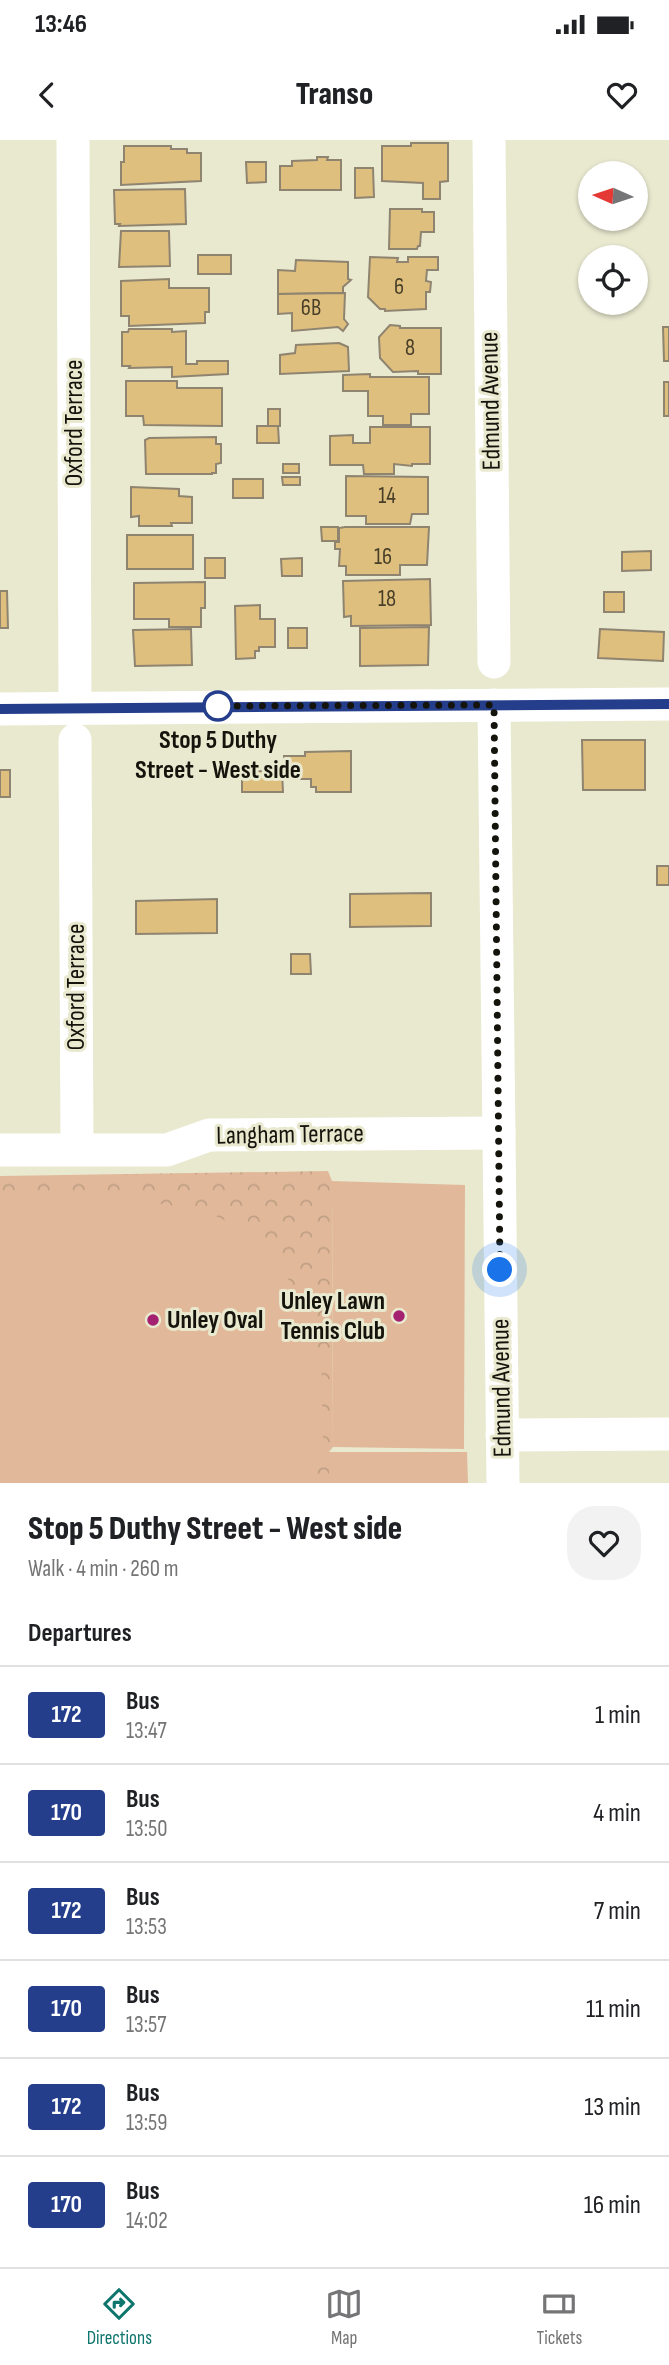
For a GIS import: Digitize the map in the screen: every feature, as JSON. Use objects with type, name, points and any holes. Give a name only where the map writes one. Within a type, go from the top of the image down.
[{"type":"street","name":"Oxford Terrace","points":[[73,140],[75,707]]},
{"type":"street","name":"Edmund Avenue","points":[[489,140],[494,662]]},
{"type":"street","points":[[0,709],[669,704]]},
{"type":"street","name":"Edmund Avenue","points":[[494,705],[503,1483]]},
{"type":"street","name":"Oxford Terrace","points":[[75,740],[77,1149]]},
{"type":"street","name":"Langham Terrace","points":[[0,1150],[167,1150],[209,1135],[499,1133]]},
{"type":"street","points":[[502,1435],[669,1434]]},
{"type":"green space","name":"Unley Oval","points":[[328,1171],[332,1181],[333,1447],[329,1452],[329,1483],[0,1483],[0,1176]]},
{"type":"green space","name":"Unley Lawn Tennis Club","points":[[332,1181],[465,1185],[464,1449],[333,1447]]},
{"type":"green space","name":"Unley Oval","points":[[24,1195],[118,1197],[206,1211],[252,1234],[292,1284],[321,1356],[323,1444],[308,1483],[0,1483],[0,1199]]},
{"type":"green space","points":[[329,1452],[467,1452],[468,1483],[329,1483]]},
{"type":"building","points":[[411,143],[448,143],[448,181],[440,182],[440,199],[423,199],[423,183],[382,181],[382,146],[411,146]]},
{"type":"building","points":[[124,146],[171,146],[171,149],[187,149],[187,153],[201,153],[201,181],[121,185]]},
{"type":"building","points":[[317,157],[341,160],[341,190],[280,190],[280,166],[292,166],[292,161],[317,160]]},
{"type":"building","points":[[246,162],[266,162],[266,182],[247,183]]},
{"type":"building","points":[[355,168],[373,168],[374,197],[355,198]]},
{"type":"building","points":[[185,189],[186,224],[115,224],[114,190]]},
{"type":"building","points":[[390,209],[422,209],[422,212],[434,212],[434,232],[421,232],[420,246],[417,249],[389,249]]},
{"type":"building","points":[[121,231],[169,231],[170,266],[119,267]]},
{"type":"building","points":[[198,255],[231,255],[231,274],[198,274]]},
{"type":"building","points":[[370,257],[398,258],[397,262],[408,262],[408,257],[438,257],[438,270],[427,270],[426,281],[431,282],[430,292],[426,292],[426,309],[380,309],[368,297]]},
{"type":"building","points":[[296,260],[348,262],[348,279],[351,280],[343,287],[343,293],[278,294],[278,270],[295,271]]},
{"type":"building","points":[[169,279],[169,288],[209,288],[209,312],[205,312],[205,323],[129,326],[129,316],[121,316],[121,281]]},
{"type":"building","points":[[345,293],[344,319],[348,324],[343,331],[338,327],[292,331],[292,313],[278,314],[278,294]]},
{"type":"building","points":[[390,325],[400,328],[441,328],[441,374],[393,372],[380,358],[379,337]]},
{"type":"building","points":[[663,327],[669,327],[669,361],[664,361]]},
{"type":"building","points":[[129,329],[186,331],[186,364],[197,364],[197,361],[228,361],[228,374],[172,377],[172,367],[122,366],[122,332],[128,332]]},
{"type":"building","points":[[339,343],[348,347],[349,371],[280,374],[280,355],[295,353],[296,345]]},
{"type":"building","points":[[370,374],[370,377],[429,377],[429,414],[411,414],[411,425],[383,425],[383,416],[368,416],[368,391],[343,391],[343,375]]},
{"type":"building","points":[[126,381],[177,381],[177,388],[222,388],[222,426],[144,425],[143,416],[126,416]]},
{"type":"building","points":[[664,382],[669,382],[669,416],[664,416]]},
{"type":"building","points":[[268,409],[280,409],[280,426],[268,426]]},
{"type":"building","points":[[257,426],[278,426],[279,443],[257,443]]},
{"type":"building","points":[[370,427],[430,427],[430,464],[394,464],[394,474],[364,474],[363,465],[330,465],[330,436],[353,435],[353,443],[370,443]]},
{"type":"building","points":[[216,437],[216,444],[221,444],[221,463],[216,464],[216,473],[146,474],[145,440]]},
{"type":"building","points":[[283,464],[299,464],[299,473],[283,473]]},
{"type":"building","points":[[346,476],[428,477],[428,514],[412,514],[410,524],[366,524],[366,516],[346,516]]},
{"type":"building","points":[[282,477],[300,477],[300,485],[283,485]]},
{"type":"building","points":[[233,479],[263,479],[263,498],[233,498]]},
{"type":"building","points":[[131,487],[179,489],[179,496],[192,497],[192,523],[139,526],[139,516],[131,517]]},
{"type":"building","points":[[321,527],[338,527],[338,541],[322,541]]},
{"type":"building","points":[[429,527],[427,565],[400,565],[400,575],[346,575],[346,566],[339,566],[340,549],[335,549],[335,542],[339,542],[339,528]]},
{"type":"building","points":[[127,535],[193,535],[193,569],[127,569]]},
{"type":"building","points":[[651,551],[651,570],[622,571],[622,552]]},
{"type":"building","points":[[205,558],[225,558],[225,578],[205,578]]},
{"type":"building","points":[[302,558],[302,576],[282,576],[281,559]]},
{"type":"building","points":[[430,579],[431,625],[351,626],[351,616],[344,617],[343,581]]},
{"type":"building","points":[[205,582],[205,608],[201,608],[201,627],[169,627],[169,619],[134,619],[134,583]]},
{"type":"building","points":[[0,591],[7,591],[8,628],[0,628]]},
{"type":"building","points":[[604,592],[624,592],[624,612],[604,612]]},
{"type":"building","points":[[260,605],[260,619],[275,619],[275,647],[259,647],[259,651],[255,651],[255,658],[236,659],[235,606]]},
{"type":"building","points":[[429,627],[428,665],[360,666],[360,628]]},
{"type":"building","points":[[288,628],[307,628],[307,648],[288,648]]},
{"type":"building","points":[[191,629],[192,665],[135,666],[133,630]]},
{"type":"building","points":[[600,629],[664,632],[663,661],[598,658]]},
{"type":"building","points":[[582,740],[645,740],[645,790],[583,790]]},
{"type":"building","points":[[351,751],[351,792],[316,792],[316,787],[311,787],[311,779],[284,779],[284,756],[305,756],[305,752]]},
{"type":"building","points":[[0,770],[10,770],[10,797],[0,797]]},
{"type":"building","points":[[242,771],[282,771],[283,792],[242,792]]},
{"type":"building","points":[[657,866],[669,866],[669,885],[657,885]]},
{"type":"building","points":[[431,893],[431,926],[350,927],[350,894]]},
{"type":"building","points":[[217,899],[217,933],[136,934],[136,901]]},
{"type":"building","points":[[291,954],[310,954],[311,974],[291,974]]},
{"type":"bus line","name":"172","points":[[0,709],[669,704]]},
{"type":"place","name":"Stop 5 Duthy Street - West side","points":[[218,706]]},
{"type":"place","name":"Unley Lawn Tennis Club","points":[[399,1316]]},
{"type":"place","name":"Unley Oval","points":[[153,1320]]},
{"type":"route","points":[[218,706],[215,706],[494,705],[500,1270]]}]
